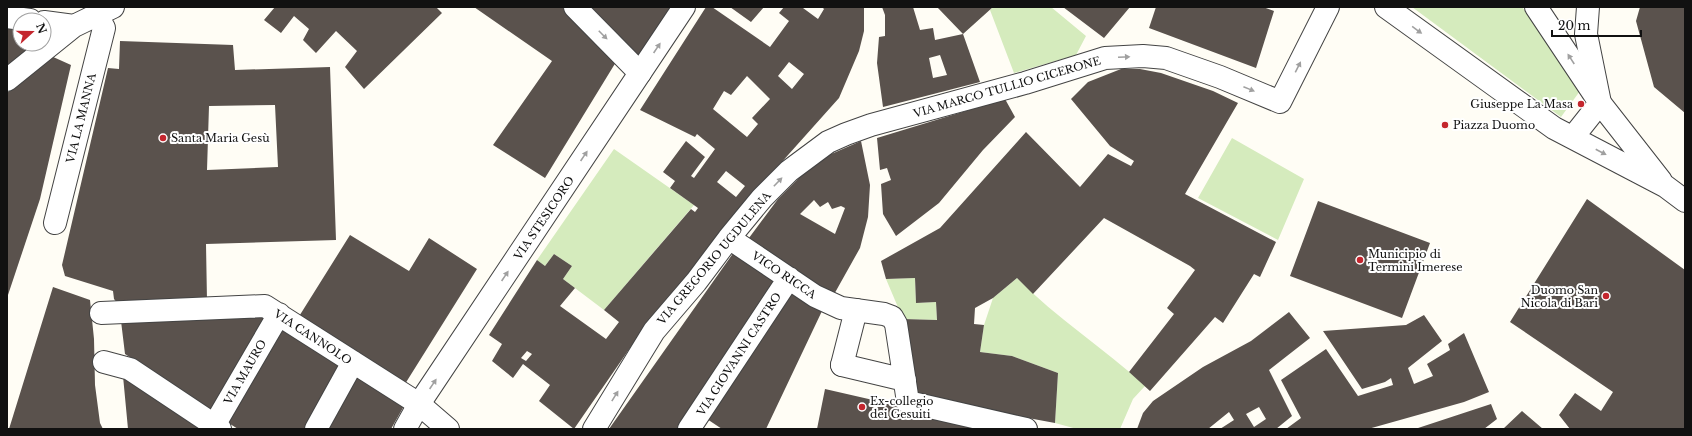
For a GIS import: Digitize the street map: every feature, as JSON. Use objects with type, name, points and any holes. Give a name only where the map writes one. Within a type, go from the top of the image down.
[{"type":"street","points":[[576,7],[640,73]]},
{"type":"street","name":"VIA STESICORO","points":[[404,429],[419,404],[684,7]]},
{"type":"street","name":"VIA MARCO TULLIO CICERONE","points":[[871,125],[1025,84],[1105,58],[1143,56],[1166,58],[1220,77],[1280,102],[1328,7]]},
{"type":"street","points":[[1386,7],[1554,128],[1665,186],[1685,201]]},
{"type":"street","points":[[1536,7],[1600,103],[1665,186]]},
{"type":"street","points":[[1573,137],[1600,103],[1586,34],[1588,7]]},
{"type":"street","points":[[7,80],[74,26],[105,11]]},
{"type":"street","name":"VIA LA MANNA","points":[[55,223],[104,28],[105,11]]},
{"type":"street","points":[[52,23],[74,26]]},
{"type":"street","name":"VIA GREGORIO UGDULENA","points":[[594,429],[654,331],[696,282],[729,238],[762,198],[789,171],[828,142],[871,125]]},
{"type":"street","name":"VICO RICCA","points":[[729,238],[815,296],[848,309],[884,314],[892,317],[896,324],[905,380]]},
{"type":"street","name":"VIA GIOVANNI CASTRO","points":[[697,426],[789,278]]},
{"type":"street","name":"VIA CANNOLO","points":[[101,313],[265,306],[419,404],[448,429]]},
{"type":"street","points":[[848,309],[842,365],[905,380],[908,402],[1026,429]]},
{"type":"street","name":"VIA MAURO","points":[[215,428],[279,314]]},
{"type":"street","points":[[104,362],[130,369],[215,428]]},
{"type":"street","points":[[316,429],[353,362]]},
{"type":"green space","points":[[993,7],[1051,7],[1086,36],[1076,55],[1014,73],[990,10]]},
{"type":"green space","points":[[1412,7],[1522,7],[1537,25],[1580,91],[1561,117]]},
{"type":"green space","points":[[1232,138],[1304,179],[1278,240],[1198,198]]},
{"type":"green space","points":[[614,149],[694,205],[604,310],[563,279],[572,266],[554,254],[545,266],[537,260]]},
{"type":"green space","points":[[915,278],[916,303],[936,302],[937,320],[903,319],[886,279]]},
{"type":"green space","points":[[1017,278],[1064,320],[1145,386],[1133,399],[1120,429],[1077,429],[1055,423],[1058,373],[1012,356],[980,352],[984,325],[993,298]]},
{"type":"building","points":[[275,7],[436,7],[442,13],[364,89],[345,67],[357,51],[336,31],[316,53],[303,40],[309,29],[294,16],[281,33],[264,20]]},
{"type":"building","points":[[474,7],[562,7],[616,62],[545,178],[493,145],[552,61]]},
{"type":"building","points":[[591,7],[673,7],[639,56]]},
{"type":"building","points":[[706,7],[712,7],[770,47],[789,21],[779,13],[784,7],[804,7],[803,8],[818,19],[824,9],[822,7],[864,7],[864,31],[859,51],[839,98],[780,164],[639,335],[574,429],[539,401],[550,385],[523,364],[513,378],[492,361],[502,344],[489,335],[537,260],[545,266],[554,254],[572,266],[563,279],[575,288],[560,306],[606,339],[619,322],[604,310],[691,209],[695,212],[698,208],[670,188],[675,181],[663,172],[686,141],[705,157],[691,176],[694,178],[715,149],[697,134],[695,137],[640,110]],"holes":[[[789,62],[804,74],[792,89],[778,76]],[[747,76],[770,99],[752,118],[758,124],[747,137],[713,109],[724,91],[731,95]],[[726,171],[745,186],[736,197],[717,182]],[[527,351],[532,354],[526,361],[521,358]]]},
{"type":"building","points":[[730,7],[764,7],[751,22]]},
{"type":"building","points":[[882,7],[913,7],[920,30],[933,28],[935,40],[963,34],[980,82],[883,107],[877,63],[879,37],[885,36],[885,15]],"holes":[[[940,55],[947,75],[933,78],[929,58]]]},
{"type":"building","points":[[937,7],[993,7],[963,34]]},
{"type":"building","points":[[1063,7],[1130,7],[1104,38]]},
{"type":"building","points":[[1156,7],[1263,7],[1274,11],[1256,68],[1149,28]]},
{"type":"building","points":[[1640,7],[1685,7],[1685,113],[1654,87],[1636,21]]},
{"type":"building","points":[[7,24],[12,25],[12,52],[28,52],[7,70]]},
{"type":"building","points":[[120,41],[233,45],[235,70],[330,67],[336,240],[206,244],[207,301],[119,305],[114,299],[113,291],[65,276],[62,265],[108,68],[119,69]],"holes":[[[275,105],[278,167],[207,170],[209,106]]]},
{"type":"building","points":[[51,56],[71,65],[40,199],[7,298],[7,93]]},
{"type":"building","points":[[1121,69],[1140,69],[1161,73],[1213,91],[1238,103],[1185,194],[1276,242],[1260,277],[1254,274],[1223,323],[1215,317],[1150,391],[1129,372],[1174,314],[1167,308],[1195,270],[1104,218],[1033,294],[1017,278],[993,298],[975,308],[974,324],[984,325],[980,352],[1012,356],[1058,373],[1055,423],[916,397],[903,319],[937,320],[936,302],[916,303],[915,278],[886,279],[881,261],[940,228],[1026,132],[1080,187],[1108,154],[1131,166],[1134,161],[1110,146],[1071,99],[1088,82]]},
{"type":"building","points":[[1005,99],[1015,117],[983,150],[939,203],[896,236],[883,214],[881,184],[891,180],[887,168],[880,170],[877,138]]},
{"type":"building","points":[[861,141],[870,185],[868,217],[860,248],[832,298],[746,242],[778,199],[809,168],[829,155]],"holes":[[[814,200],[820,207],[828,202],[832,209],[841,206],[845,208],[835,234],[800,214]]]},
{"type":"building","name":"Duomo San Nicola di Bari","points":[[1587,199],[1685,270],[1685,429],[1570,429],[1559,415],[1575,393],[1601,411],[1613,392],[1510,322]]},
{"type":"building","name":"Municipio di Termini Imerese","points":[[1318,201],[1430,243],[1402,318],[1290,276]]},
{"type":"building","points":[[350,235],[409,271],[429,238],[477,269],[405,384],[298,318]]},
{"type":"building","points":[[734,252],[778,284],[679,429],[609,429]]},
{"type":"building","points":[[53,287],[90,300],[94,339],[95,385],[100,423],[103,429],[9,429]]},
{"type":"building","points":[[789,292],[822,311],[766,429],[722,429],[704,417]]},
{"type":"building","points":[[1289,312],[1310,338],[1269,370],[1292,416],[1276,429],[1220,429],[1234,420],[1229,412],[1208,429],[1137,429],[1143,413],[1153,401],[1203,367],[1251,341]],"holes":[[[1259,407],[1266,419],[1254,427],[1246,414]]]},
{"type":"building","points":[[264,313],[270,318],[213,412],[125,354],[121,321]]},
{"type":"building","points":[[1424,315],[1442,341],[1408,368],[1414,384],[1433,376],[1427,364],[1450,350],[1448,344],[1464,333],[1489,392],[1464,402],[1368,429],[1286,429],[1301,418],[1281,380],[1326,349],[1358,396],[1393,385],[1391,378],[1385,382],[1362,389],[1323,331],[1406,325]]},
{"type":"building","points":[[283,327],[341,364],[306,429],[238,429],[227,422]]},
{"type":"building","points":[[123,376],[202,429],[128,429]]},
{"type":"building","points":[[355,376],[404,406],[391,429],[324,429]]},
{"type":"building","name":"Ex-collegio dei Gesuiti","points":[[825,389],[982,425],[981,429],[817,429]]},
{"type":"building","points":[[1491,404],[1497,419],[1484,429],[1415,429]]},
{"type":"building","points":[[1522,411],[1543,429],[1503,429]]},
{"type":"place","name":"Giuseppe La Masa","points":[[1581,104]]},
{"type":"place","name":"Piazza Duomo","points":[[1445,125]]},
{"type":"place","name":"Santa Maria Gesù","points":[[163,138]]},
{"type":"place","name":"Municipio di Termini Imerese","points":[[1360,260]]},
{"type":"place","name":"Duomo San Nicola di Bari","points":[[1606,296]]},
{"type":"place","name":"Ex-collegio dei Gesuiti","points":[[862,407]]}]
